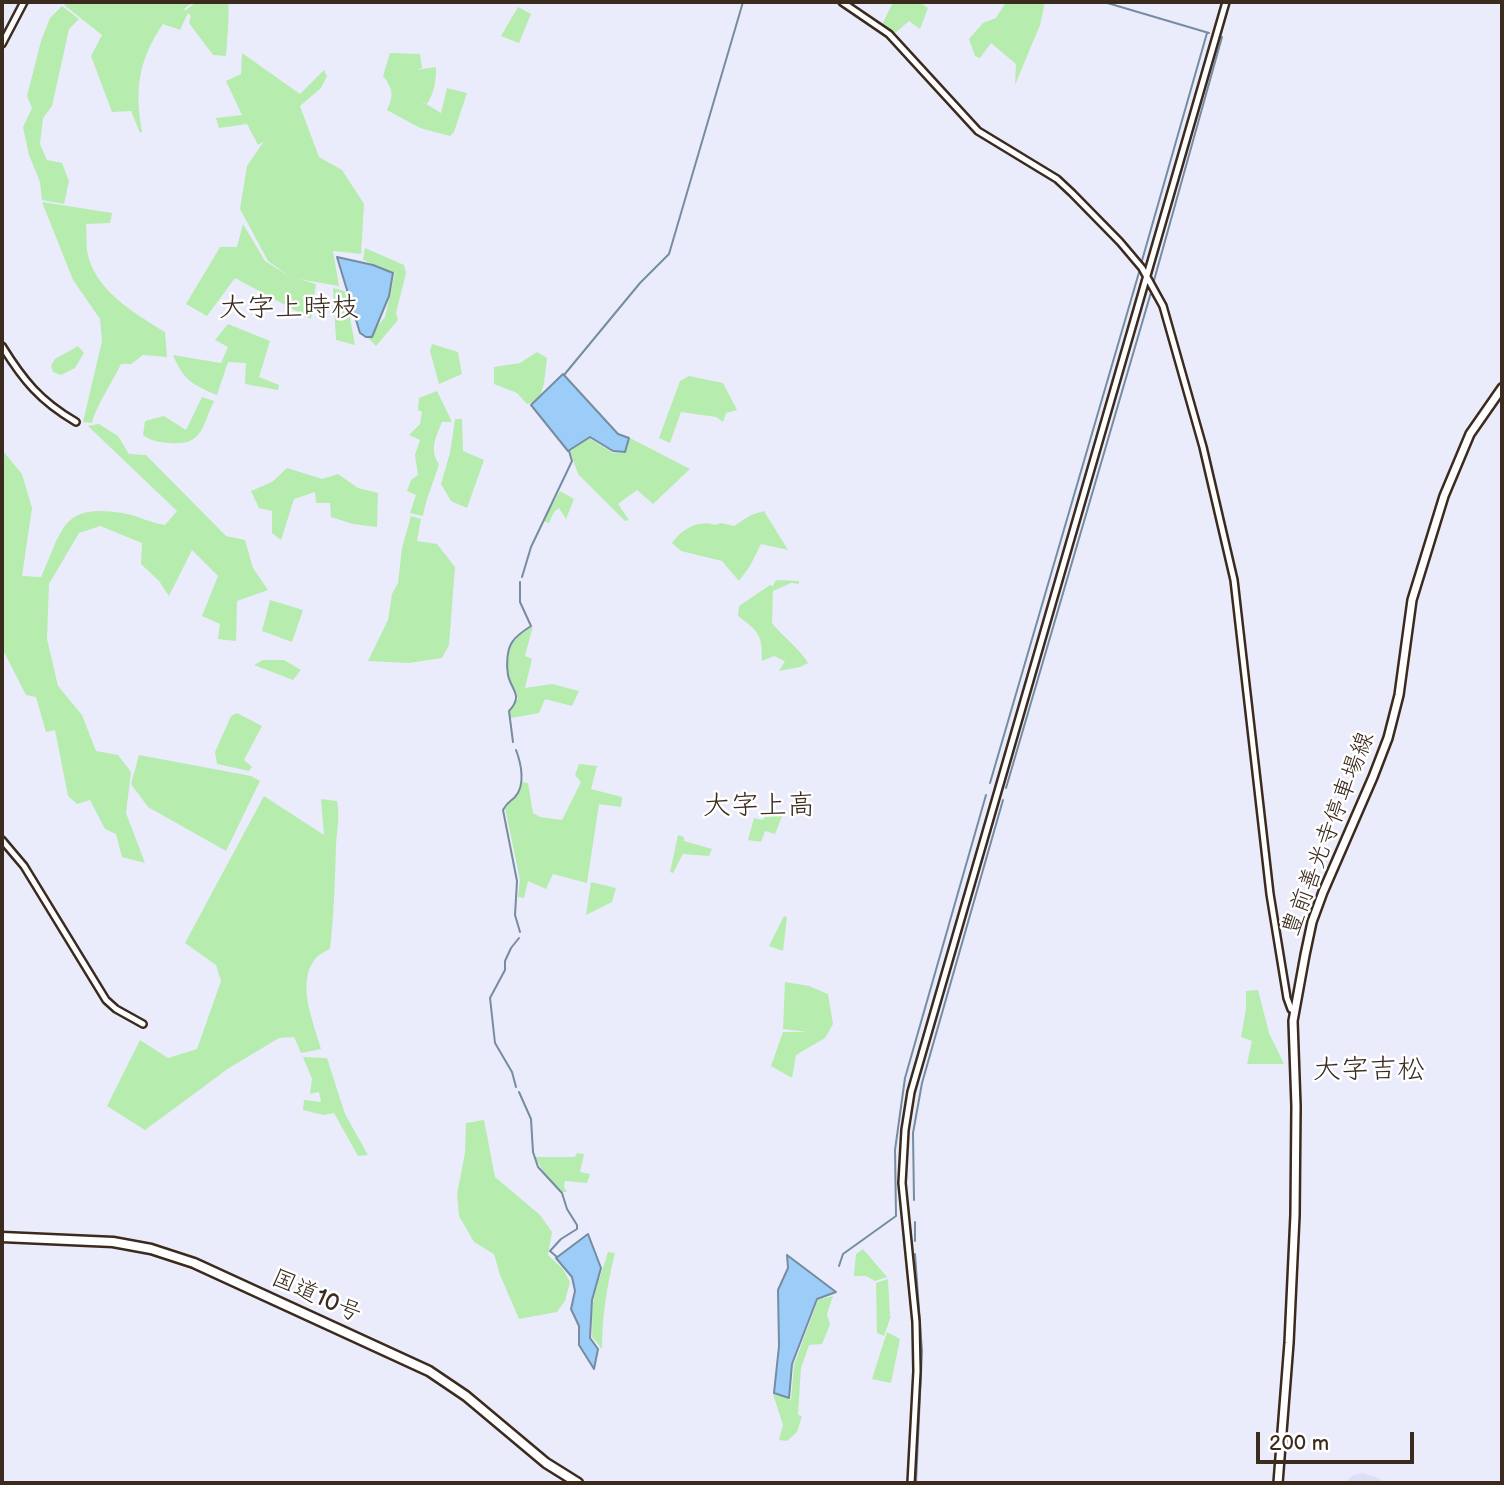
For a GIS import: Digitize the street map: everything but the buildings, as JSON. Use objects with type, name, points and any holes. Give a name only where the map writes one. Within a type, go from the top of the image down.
[{"type":"highway","name":"国道10号","points":[[2,1237],[113,1242],[151,1249],[194,1263],[429,1371],[466,1396],[546,1463],[578,1483]]},
{"type":"main road","name":"豊前善光寺停車場線","points":[[1278,1483],[1289,1343],[1295,1215],[1294,1011],[1309,935],[1317,908],[1379,763],[1391,726],[1399,695],[1412,600],[1423,560],[1464,447],[1502,388]]},
{"type":"street","points":[[2,44],[24,2]]},
{"type":"street","points":[[842,2],[889,34],[978,131],[1057,179],[1121,242],[1153,284],[1168,319],[1203,447],[1234,580],[1270,894],[1287,998],[1294,1011]]},
{"type":"street","points":[[911,1483],[917,1371],[916,1322],[902,1183],[905,1130],[911,1092],[1226,2]]},
{"type":"street","points":[[2,346],[25,382],[44,401],[76,422]]},
{"type":"street","points":[[2,840],[24,866],[106,1000],[116,1009],[143,1024]]},
{"type":"shaded area","points":[[1363,1473],[1387,1483],[1344,1483],[1353,1475]]},
{"type":"green space","points":[[69,2],[193,2],[185,11],[196,2],[228,2],[226,56],[213,55],[189,23],[191,16],[188,13],[180,30],[163,24],[148,50],[140,75],[140,133],[131,111],[112,112],[91,56],[102,35],[64,5]]},
{"type":"green space","points":[[893,2],[922,2],[928,8],[920,29],[909,21],[894,34],[882,25]]},
{"type":"green space","points":[[1006,2],[1045,2],[1040,25],[1015,85],[1016,64],[991,43],[980,58],[975,56],[969,39],[983,23],[996,18]]},
{"type":"green space","points":[[62,6],[79,19],[69,29],[52,106],[43,118],[40,144],[47,160],[62,163],[69,181],[64,204],[42,200],[40,182],[29,155],[23,127],[32,108],[27,96],[41,41],[50,18]]},
{"type":"green space","points":[[518,7],[531,14],[519,43],[501,36]]},
{"type":"green space","points":[[242,53],[300,94],[324,70],[327,76],[321,88],[300,106],[319,157],[342,170],[364,204],[361,254],[333,251],[339,286],[299,279],[316,284],[311,319],[235,278],[207,316],[186,304],[220,247],[237,247],[243,224],[265,261],[292,278],[268,261],[240,209],[247,166],[264,141],[258,145],[247,124],[219,128],[216,118],[242,115],[226,81],[241,74]]},
{"type":"green space","points":[[390,53],[420,54],[422,68],[416,70],[436,67],[432,95],[427,104],[413,96],[441,113],[447,88],[467,93],[454,132],[450,136],[420,128],[387,110],[391,92],[383,76]]},
{"type":"green space","points":[[42,202],[112,213],[110,223],[86,224],[87,251],[91,265],[117,299],[165,332],[167,357],[143,355],[131,364],[121,364],[92,423],[83,422],[102,341],[100,319],[73,280]]},
{"type":"green space","points":[[365,248],[404,265],[406,273],[396,313],[398,320],[376,346],[368,338],[385,317],[395,273],[363,260]]},
{"type":"green space","points":[[333,288],[345,291],[355,345],[336,340]]},
{"type":"green space","points":[[228,324],[270,341],[259,377],[279,385],[278,390],[245,384],[246,363],[228,362],[217,395],[195,385],[185,376],[173,355],[221,363],[228,347],[215,340]]},
{"type":"green space","points":[[432,344],[458,352],[462,374],[439,384],[430,351]]},
{"type":"green space","points":[[78,346],[84,353],[75,368],[61,375],[53,372],[51,365],[55,359]]},
{"type":"green space","points":[[537,352],[547,358],[539,401],[527,404],[517,393],[494,384],[494,367],[520,363]]},
{"type":"green space","points":[[689,376],[723,383],[737,410],[726,413],[723,422],[716,417],[681,412],[670,443],[659,438],[680,381]]},
{"type":"green space","points":[[437,391],[452,422],[442,422],[436,438],[434,453],[439,464],[423,516],[410,513],[416,495],[407,491],[411,480],[418,475],[415,455],[420,440],[409,435],[420,424],[422,412],[418,410],[419,398]]},
{"type":"green space","points":[[202,397],[214,401],[204,426],[195,438],[181,443],[170,443],[143,435],[145,421],[164,416],[186,430]]},
{"type":"green space","points":[[455,419],[462,419],[463,451],[484,460],[467,508],[451,501],[441,484],[450,453]]},
{"type":"green space","points":[[99,424],[118,436],[129,454],[146,455],[226,536],[245,540],[253,568],[268,590],[237,601],[236,641],[218,639],[220,624],[202,616],[218,576],[192,550],[169,596],[159,581],[141,564],[142,543],[100,526],[79,533],[49,584],[47,639],[58,686],[82,715],[96,751],[118,755],[131,772],[126,813],[145,863],[122,857],[116,834],[105,829],[90,800],[77,804],[68,796],[55,730],[46,732],[36,697],[26,695],[2,648],[2,450],[22,474],[32,508],[22,576],[41,577],[60,533],[76,516],[87,512],[123,513],[165,525],[177,511],[88,426]]},
{"type":"green space","points":[[589,438],[613,453],[625,453],[630,438],[690,469],[653,504],[637,490],[618,504],[629,520],[625,521],[578,474],[570,451]]},
{"type":"green space","points":[[287,468],[322,479],[338,474],[358,488],[378,493],[377,527],[353,524],[331,517],[330,503],[316,503],[315,492],[294,499],[281,540],[272,533],[272,511],[259,508],[251,491],[272,482]]},
{"type":"green space","points":[[560,491],[574,499],[566,519],[559,508],[549,523],[543,521]]},
{"type":"green space","points":[[764,511],[788,550],[761,544],[739,581],[722,561],[681,551],[672,543],[685,530],[696,525],[721,523],[734,526],[751,515]]},
{"type":"green space","points":[[411,516],[421,519],[417,541],[437,544],[455,567],[449,645],[442,658],[409,663],[368,661],[388,620]]},
{"type":"green space","points":[[776,580],[799,581],[799,584],[791,583],[773,591],[772,623],[808,663],[779,671],[785,661],[774,656],[762,661],[758,634],[738,616],[739,606],[770,585],[773,586]]},
{"type":"green space","points":[[270,600],[303,610],[292,642],[262,631]]},
{"type":"green space","points":[[533,626],[525,656],[532,659],[525,688],[552,684],[579,691],[572,706],[545,699],[539,713],[511,718],[509,712],[518,699],[508,676],[510,649],[515,640]]},
{"type":"green space","points":[[263,660],[284,660],[301,670],[293,680],[254,665]]},
{"type":"green space","points":[[237,713],[262,726],[244,760],[252,767],[249,771],[217,764],[215,752],[231,716]]},
{"type":"green space","points":[[139,755],[251,776],[260,781],[226,851],[148,807],[131,784]]},
{"type":"green space","points":[[579,764],[597,766],[591,789],[622,797],[621,807],[599,804],[587,883],[553,874],[546,889],[528,881],[524,898],[518,897],[520,880],[505,808],[508,802],[517,796],[521,782],[528,783],[533,813],[540,817],[562,820],[581,782],[575,775]]},
{"type":"green space","points":[[264,796],[324,835],[321,799],[337,801],[330,949],[316,958],[307,979],[308,1003],[321,1049],[301,1053],[294,1037],[279,1038],[229,1068],[145,1130],[107,1106],[140,1040],[168,1058],[197,1049],[221,981],[216,965],[185,943]]},
{"type":"green space","points":[[769,809],[783,814],[775,834],[765,831],[761,842],[748,840],[754,818],[763,820]]},
{"type":"green space","points":[[678,835],[684,837],[684,841],[712,849],[709,856],[683,854],[673,873],[670,872]]},
{"type":"green space","points":[[591,882],[616,888],[612,902],[586,915]]},
{"type":"green space","points":[[784,916],[787,917],[783,951],[769,946]]},
{"type":"green space","points":[[785,982],[809,986],[828,994],[833,1024],[825,1038],[796,1055],[792,1078],[771,1066],[783,1032],[807,1032],[783,1029]]},
{"type":"green space","points":[[1258,990],[1269,1033],[1284,1064],[1247,1064],[1252,1041],[1241,1037],[1246,991]]},
{"type":"green space","points":[[303,1057],[327,1058],[345,1114],[368,1155],[358,1156],[334,1113],[323,1115],[303,1110],[304,1100],[321,1102],[319,1092],[310,1094],[312,1079]]},
{"type":"green space","points":[[484,1120],[495,1177],[540,1215],[552,1232],[548,1255],[563,1269],[570,1282],[565,1301],[557,1312],[519,1319],[494,1254],[474,1242],[459,1216],[457,1194],[465,1153],[466,1123]]},
{"type":"green space","points":[[577,1153],[584,1154],[580,1172],[590,1174],[587,1183],[565,1181],[567,1192],[562,1192],[551,1181],[535,1157],[575,1157]]},
{"type":"green space","points":[[863,1249],[887,1277],[875,1281],[866,1276],[854,1276],[856,1254]]},
{"type":"green space","points":[[608,1252],[615,1253],[606,1301],[602,1349],[592,1337],[592,1312]]},
{"type":"green space","points":[[888,1279],[888,1315],[891,1316],[884,1336],[877,1333],[876,1283]]},
{"type":"green space","points":[[833,1296],[827,1314],[830,1325],[822,1344],[809,1345],[801,1368],[798,1415],[802,1416],[797,1432],[787,1441],[779,1440],[783,1425],[773,1394],[791,1400],[794,1365],[818,1300]]},
{"type":"green space","points":[[887,1332],[900,1339],[891,1383],[872,1379]]},
{"type":"water","points":[[337,257],[373,265],[393,273],[389,296],[372,337],[360,333]]},
{"type":"water","points":[[563,374],[618,434],[629,438],[625,452],[613,451],[590,437],[568,451],[531,405]]},
{"type":"water","points":[[588,1234],[601,1268],[592,1300],[590,1338],[598,1349],[594,1369],[579,1345],[579,1326],[571,1309],[575,1291],[572,1277],[556,1258]]},
{"type":"water","points":[[787,1255],[836,1292],[817,1299],[792,1364],[789,1398],[774,1393],[779,1346],[778,1290],[788,1268]]},
{"type":"waterway","points":[[564,375],[640,283],[669,254],[743,2]]},
{"type":"waterway","points":[[1104,2],[1209,33]]},
{"type":"waterway","points":[[1141,264],[1207,33]]},
{"type":"waterway","points":[[1153,284],[1222,37]]},
{"type":"waterway","points":[[990,783],[1140,269]]},
{"type":"waterway","points":[[1006,788],[1152,289]]},
{"type":"waterway","points":[[522,577],[531,547],[572,461],[569,451]]},
{"type":"waterway","points":[[513,742],[509,711],[516,697],[508,675],[509,648],[515,639],[531,626],[520,602],[520,582]]},
{"type":"waterway","points":[[516,750],[521,767],[520,786],[515,797],[503,810],[517,881],[515,915],[520,932]]},
{"type":"waterway","points":[[839,1266],[843,1254],[896,1216],[895,1150],[905,1078],[986,795]]},
{"type":"waterway","points":[[914,1200],[913,1133],[922,1083],[1003,800]]},
{"type":"waterway","points":[[516,1087],[512,1072],[495,1043],[490,998],[505,970],[505,961],[511,948],[519,938]]},
{"type":"waterway","points":[[519,1092],[531,1119],[533,1152],[538,1167],[562,1193],[567,1209],[577,1225],[577,1229],[561,1239],[550,1251],[557,1257]]},
{"type":"waterway","points":[[915,1222],[915,1241]]},
{"type":"waterway","points":[[915,1254],[922,1351],[916,1483]]},
{"type":"district","name":"大字上時枝","points":[[289,309]]},
{"type":"district","name":"大字上高","points":[[759,807]]},
{"type":"district","name":"大字吉松","points":[[1369,1071]]}]
